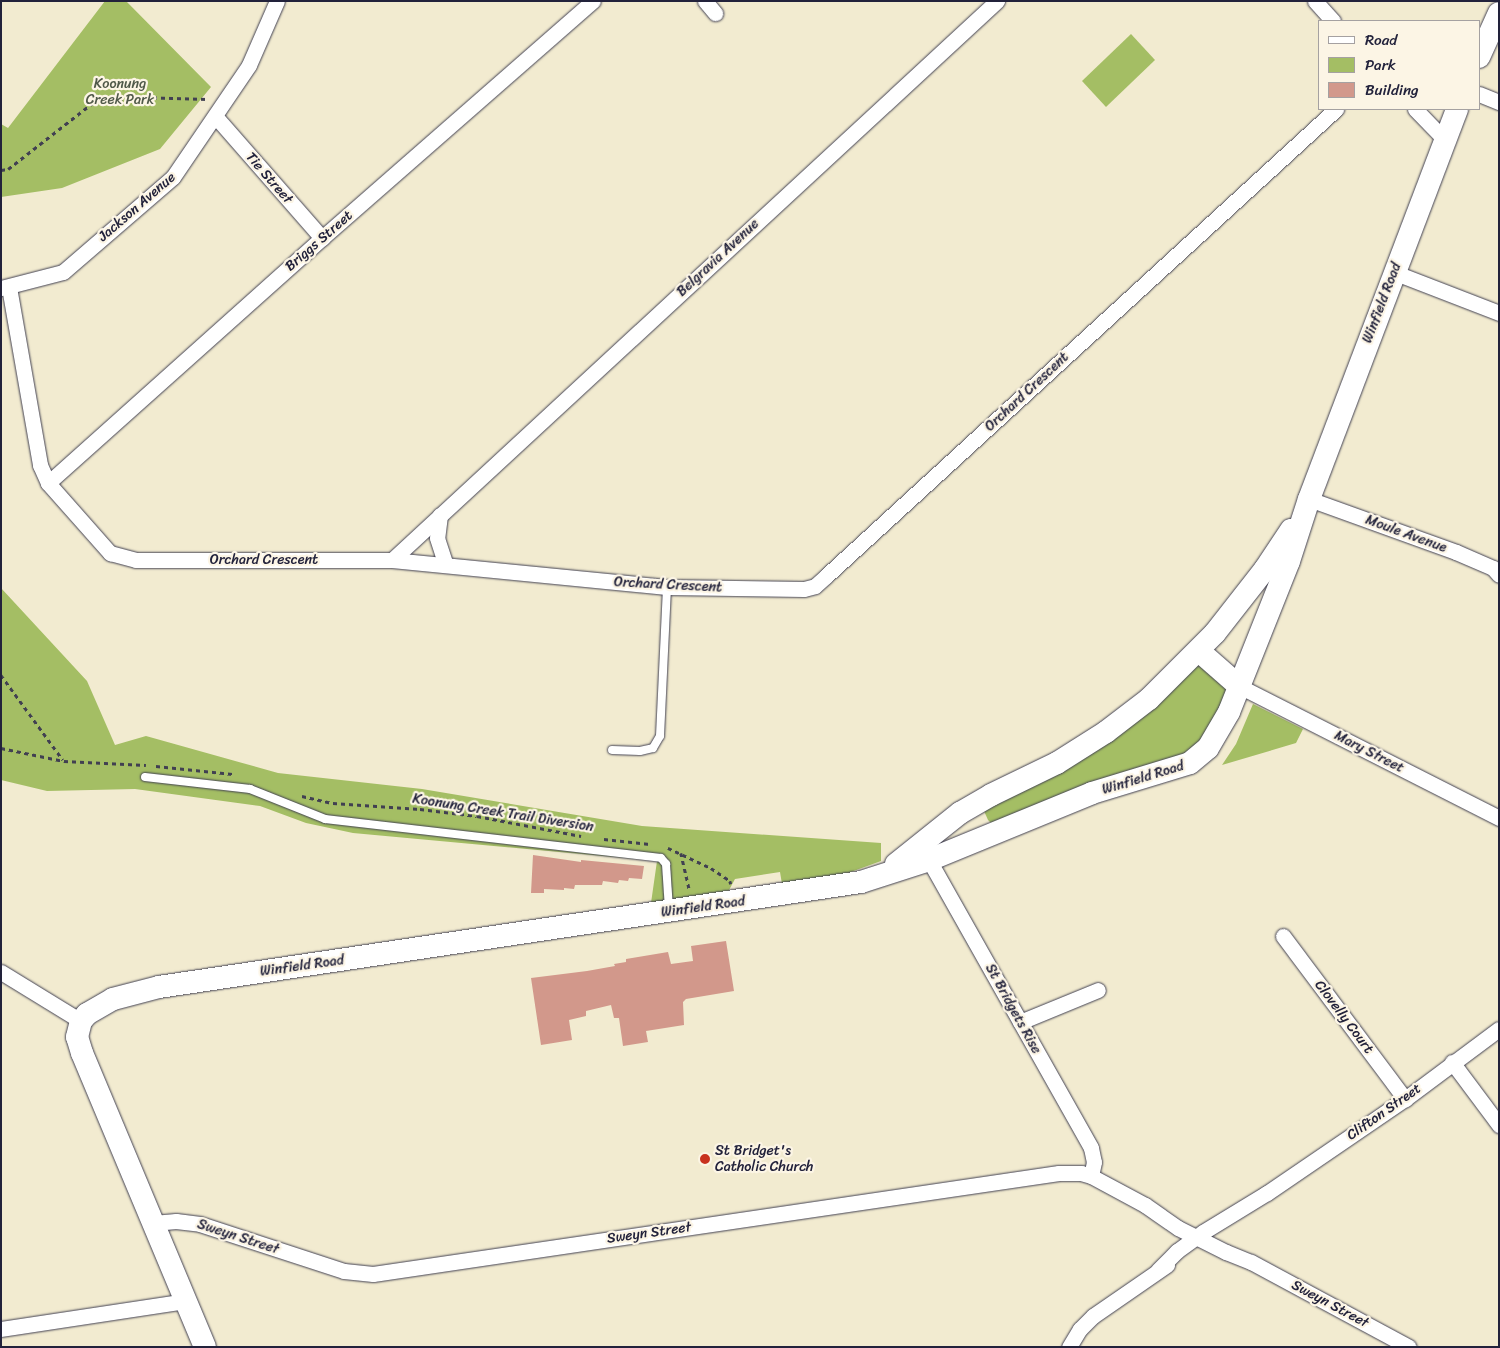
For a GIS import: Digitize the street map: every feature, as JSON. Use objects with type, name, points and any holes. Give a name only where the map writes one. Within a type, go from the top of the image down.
[{"type":"street","name":"Jackson Avenue","points":[[5,287],[63,272],[173,177],[216,117],[249,65],[277,1]]},
{"type":"street","name":"Briggs Street","points":[[48,483],[322,238],[593,1]]},
{"type":"street","name":"Belgravia Avenue","points":[[392,560],[996,1]]},
{"type":"street","points":[[1315,1],[1333,20]]},
{"type":"street","points":[[1480,55],[1499,13]]},
{"type":"street","points":[[1480,94],[1499,102]]},
{"type":"street","name":"Orchard Crescent","points":[[5,287],[40,465],[48,483],[110,553],[136,560],[392,560],[667,587],[804,589],[815,586],[1335,110]]},
{"type":"street","points":[[1416,110],[1445,140]]},
{"type":"street","name":"Winfield Road","points":[[81,1021],[87,1014],[104,1003],[142,990],[844,886],[878,877],[925,853],[1065,803],[1190,763],[1200,756],[1215,739],[1239,686],[1289,560],[1309,498],[1393,272],[1457,110]]},
{"type":"street","name":"Tie Street","points":[[216,117],[322,238]]},
{"type":"street","points":[[1393,272],[1499,313]]},
{"type":"street","name":"Winfield Road","points":[[925,853],[974,804],[1057,763],[1106,732],[1149,699],[1199,651],[1265,569],[1309,498]]},
{"type":"street","name":"Moule Avenue","points":[[1309,498],[1456,552],[1492,568],[1499,575]]},
{"type":"street","points":[[440,516],[437,538],[446,565]]},
{"type":"street","points":[[1199,651],[1239,686]]},
{"type":"street","name":"Mary Street","points":[[1239,686],[1499,818]]},
{"type":"street","name":"St Bridgets Rise","points":[[925,853],[1091,1148],[1094,1162],[1091,1176]]},
{"type":"street","name":"Clovelly Court","points":[[1283,936],[1404,1098]]},
{"type":"street","points":[[1,972],[81,1021],[77,1036],[80,1048],[205,1347]]},
{"type":"street","points":[[1020,1022],[1098,990]]},
{"type":"street","name":"Clifton Street","points":[[1069,1347],[1080,1329],[1093,1316],[1158,1270],[1177,1250],[1204,1237],[1404,1098],[1499,1029]]},
{"type":"street","points":[[1452,1062],[1499,1125]]},
{"type":"street","name":"Sweyn Street","points":[[153,1223],[176,1221],[200,1224],[344,1271],[364,1274],[1071,1172],[1091,1176],[1145,1205],[1175,1216],[1204,1237],[1231,1246],[1251,1262],[1392,1343],[1408,1347]]},
{"type":"street","points":[[1,1329],[186,1301]]},
{"type":"lane","points":[[612,750],[640,752],[653,748],[660,736],[667,587]]},
{"type":"lane","points":[[145,777],[250,789],[325,819],[661,858],[666,864],[670,911]]},
{"type":"path","points":[[1,170],[8,169],[95,101],[137,97],[227,100]]},
{"type":"path","points":[[1,676],[64,761]]},
{"type":"path","points":[[1,748],[64,761],[195,769],[240,776]]},
{"type":"path","name":"Koonung Creek Trail Diversion","points":[[296,795],[333,804],[420,809],[477,816],[582,836]]},
{"type":"path","name":"Koonung Creek Trail Diversion","points":[[601,839],[658,846]]},
{"type":"path","points":[[664,847],[681,853],[730,881],[734,902]]},
{"type":"path","points":[[681,853],[693,908]]},
{"type":"green space","name":"Koonung Creek Park","points":[[105,1],[126,1],[211,87],[160,149],[62,188],[1,197],[1,124],[8,128]]},
{"type":"green space","points":[[1131,34],[1155,60],[1106,107],[1082,81]]},
{"type":"green space","points":[[1,588],[87,681],[115,745],[146,736],[278,773],[422,789],[642,826],[881,843],[881,861],[848,873],[782,884],[780,872],[735,879],[728,892],[651,903],[657,861],[353,833],[306,823],[260,806],[135,789],[47,791],[1,780]]},
{"type":"green space","points":[[1197,662],[1229,689],[1200,749],[992,824],[988,820],[984,811]]},
{"type":"green space","points":[[1253,704],[1303,729],[1296,743],[1222,765],[1236,744]]},
{"type":"building","points":[[533,855],[581,862],[581,860],[644,866],[642,879],[629,878],[628,881],[619,880],[618,883],[603,881],[602,885],[575,885],[574,889],[544,889],[544,893],[531,893]]},
{"type":"building","points":[[726,941],[734,991],[686,999],[683,1002],[684,1025],[646,1031],[648,1042],[623,1046],[619,1018],[614,1018],[611,1005],[586,1011],[586,1016],[569,1020],[572,1040],[541,1045],[531,978],[615,966],[614,964],[626,962],[626,959],[668,952],[671,964],[693,961],[691,946]]},
{"type":"place","name":"St Bridget's Catholic Church","points":[[705,1159]]}]
